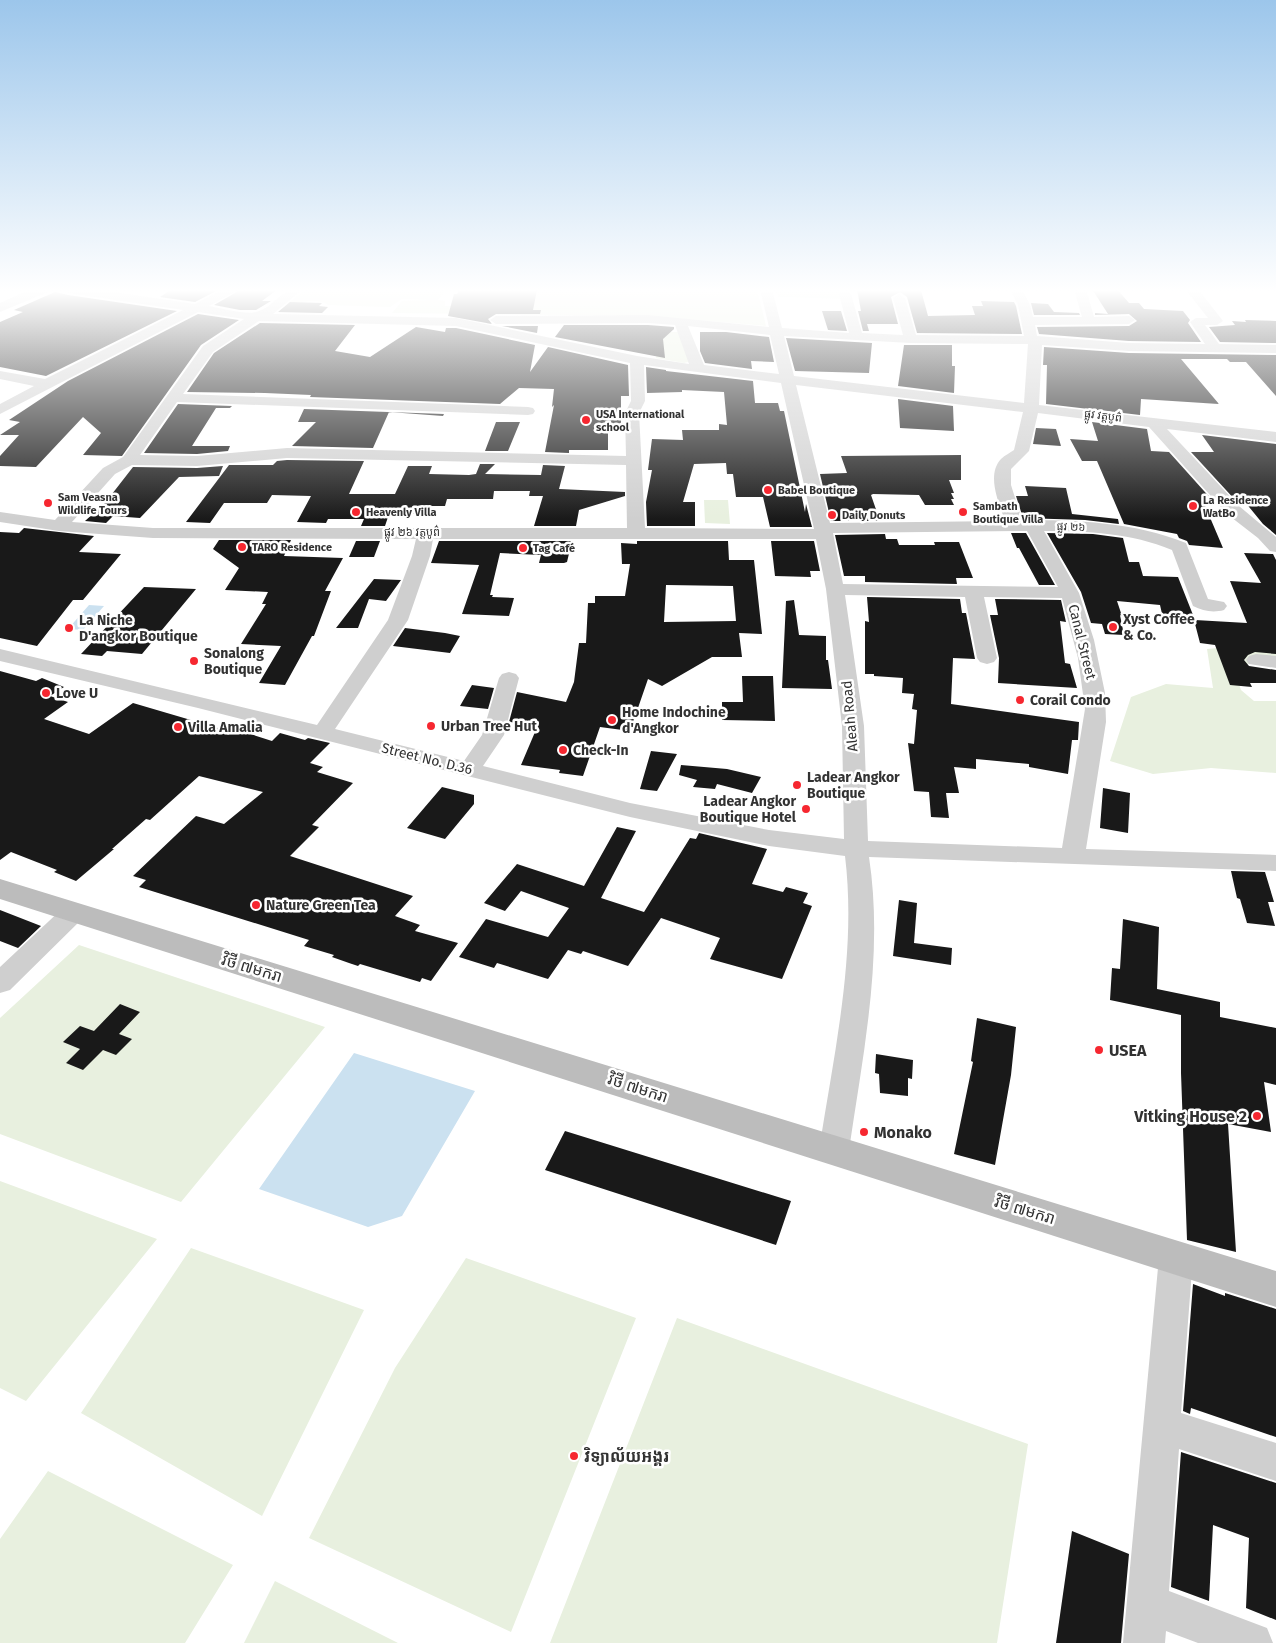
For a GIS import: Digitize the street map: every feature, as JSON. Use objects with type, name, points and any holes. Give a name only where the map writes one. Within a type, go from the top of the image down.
[{"type":"main road","name":"វិថី ៧មករា","points":[[0,889],[1276,1289]]},
{"type":"street","points":[[0,410],[84,366]]},
{"type":"street","points":[[59,526],[109,471],[128,460],[197,366]]},
{"type":"street","points":[[636,533],[632,414],[638,401],[638,366]]},
{"type":"street","name":"ផ្លូវ វត្តបូព៌","points":[[676,366],[1276,437]]},
{"type":"street","name":"Aleah Road","points":[[784,366],[824,531],[835,589],[853,726],[856,849],[860,878],[861,934],[857,999],[834,1150]]},
{"type":"street","name":"Canal Street","points":[[1034,366],[1033,407],[1024,447],[1019,455],[1007,462],[1004,468],[1003,488],[1024,526],[1070,593],[1090,670],[1096,711],[1073,856]]},
{"type":"street","points":[[0,375],[47,384]]},
{"type":"street","points":[[175,398],[528,411]]},
{"type":"street","points":[[1153,422],[1233,510],[1264,534],[1276,547]]},
{"type":"street","points":[[128,460],[197,460],[287,453],[634,461]]},
{"type":"street","name":"ផ្លូវ ២៦ វត្តបូព៌","points":[[0,517],[59,526],[153,533],[824,531]]},
{"type":"street","name":"ផ្លូវ ២៦","points":[[824,531],[1024,526],[1064,526],[1112,530],[1170,542],[1180,547],[1200,602],[1206,606],[1217,606]]},
{"type":"street","points":[[322,733],[398,620],[421,556],[426,532]]},
{"type":"street","points":[[835,589],[1070,593]]},
{"type":"street","points":[[973,591],[987,658]]},
{"type":"street","name":"Street No. D.36","points":[[0,655],[669,818],[769,838],[856,849],[1276,863]]},
{"type":"street","points":[[1256,660],[1276,662]]},
{"type":"street","points":[[470,770],[493,735],[509,678]]},
{"type":"street","points":[[0,983],[74,912]]},
{"type":"street","points":[[1144,1643],[1176,1258]]},
{"type":"street","points":[[1161,1425],[1276,1462]]},
{"type":"street","points":[[1147,1603],[1252,1643]]},
{"type":"green space","points":[[704,500],[728,500],[730,524],[705,523]]},
{"type":"green space","points":[[1276,648],[1276,664],[1232,664],[1241,690],[1254,701],[1276,701],[1276,773],[1211,768],[1153,774],[1110,761],[1131,697],[1166,684],[1213,688],[1207,649]]},
{"type":"green space","points":[[79,945],[325,1027],[181,1202],[0,1134],[0,1018]]},
{"type":"green space","points":[[0,1181],[157,1239],[26,1401],[0,1388]]},
{"type":"green space","points":[[191,1248],[364,1310],[262,1516],[81,1413]]},
{"type":"green space","points":[[466,1258],[636,1318],[511,1632],[309,1538],[395,1368]]},
{"type":"green space","points":[[677,1318],[1028,1444],[997,1643],[550,1643]]},
{"type":"green space","points":[[48,1471],[233,1565],[185,1643],[0,1643],[0,1539]]},
{"type":"green space","points":[[275,1581],[398,1643],[244,1643]]},
{"type":"water","points":[[89,605],[104,606],[83,630],[68,629]]},
{"type":"water","points":[[354,1053],[475,1091],[402,1216],[368,1227],[259,1189]]},
{"type":"building","points":[[0,366],[67,366],[46,376]]},
{"type":"building","points":[[98,366],[186,366],[122,456],[83,455],[101,433],[83,417],[36,467],[0,466],[0,456],[19,435],[0,435],[20,422],[9,420],[68,381]]},
{"type":"building","points":[[205,366],[531,366],[530,372],[535,366],[628,366],[629,396],[621,396],[621,427],[608,427],[608,450],[569,450],[569,453],[545,452],[554,405],[552,407],[554,389],[519,388],[500,404],[310,397],[311,395],[265,393],[187,392]]},
{"type":"building","points":[[726,366],[752,366],[752,369]]},
{"type":"building","points":[[794,366],[870,366],[869,373],[795,371]]},
{"type":"building","points":[[901,366],[955,366],[954,393],[898,386]]},
{"type":"building","points":[[1047,366],[1187,366],[1219,404],[1141,399],[1140,415],[1046,404]]},
{"type":"building","points":[[1249,366],[1276,366],[1276,396]]},
{"type":"building","points":[[646,367],[753,381],[755,403],[778,403],[780,411],[784,411],[805,512],[806,504],[812,527],[770,527],[763,497],[736,497],[733,474],[727,474],[726,463],[694,464],[683,502],[695,502],[695,526],[647,526],[646,502],[652,470],[648,470],[652,439],[683,440],[682,430],[719,430],[719,424],[727,425],[724,392],[682,390],[682,392],[647,393]]},
{"type":"building","points":[[898,399],[953,406],[954,431],[900,428]]},
{"type":"building","points":[[178,404],[232,406],[230,408],[216,408],[192,446],[230,446],[228,451],[197,454],[144,453]]},
{"type":"building","points":[[304,409],[389,412],[373,448],[292,446],[316,422],[298,422]]},
{"type":"building","points":[[390,412],[444,414],[443,416]]},
{"type":"building","points":[[496,422],[520,422],[508,451],[485,451]]},
{"type":"building","points":[[1092,422],[1147,429],[1151,451],[1169,452],[1213,501],[1203,501],[1223,548],[1189,545],[1187,541],[1179,538],[1177,534],[1124,524],[1097,461],[1082,461],[1070,439],[1098,441]]},
{"type":"building","points":[[1036,428],[1056,429],[1061,446],[1033,444]]},
{"type":"building","points":[[1202,435],[1276,444],[1276,535],[1263,524],[1245,502],[1237,502],[1191,452],[1214,452]]},
{"type":"building","points":[[961,455],[961,480],[949,480],[954,493],[951,493],[954,499],[951,499],[954,505],[925,505],[919,495],[873,494],[871,495],[880,521],[831,521],[820,474],[847,473],[841,456]]},
{"type":"building","points":[[277,461],[364,461],[349,494],[395,494],[408,466],[432,466],[429,474],[469,475],[476,474],[480,464],[495,464],[485,474],[541,475],[543,465],[565,466],[559,489],[625,492],[625,496],[579,510],[576,526],[534,526],[543,496],[529,496],[530,491],[494,491],[493,499],[447,499],[445,506],[425,506],[422,514],[389,514],[385,526],[361,526],[364,519],[328,519],[326,523],[297,522],[311,496],[272,495],[267,503],[224,503],[210,523],[186,522],[229,465],[273,465]]},
{"type":"building","points":[[223,466],[219,476],[179,477],[140,518],[113,516],[106,523],[85,521],[105,503],[133,467],[197,468]]},
{"type":"building","points":[[1025,486],[1066,488],[1072,514],[1118,519],[1119,524],[1085,520],[1023,518],[1016,496],[1028,496]]},
{"type":"building","points":[[24,528],[94,536],[79,552],[121,554],[83,600],[73,600],[37,646],[0,638],[0,532],[19,533]]},
{"type":"building","points":[[1011,533],[1026,533],[1055,585],[1039,585],[1019,548],[1017,548]]},
{"type":"building","points":[[1047,533],[1093,534],[1123,538],[1129,562],[1139,562],[1143,576],[1178,577],[1195,620],[1247,623],[1230,581],[1261,583],[1244,553],[1273,554],[1276,560],[1276,654],[1255,652],[1248,655],[1244,660],[1249,666],[1276,670],[1276,683],[1250,683],[1252,687],[1230,685],[1215,645],[1200,643],[1194,620],[1163,618],[1160,605],[1117,601],[1122,616],[1120,615],[1124,635],[1105,634],[1102,624],[1091,623],[1081,592]]},
{"type":"building","points":[[885,534],[886,539],[897,539],[899,545],[935,545],[934,542],[959,542],[973,578],[956,578],[957,584],[865,582],[865,576],[844,576],[835,535]]},
{"type":"building","points":[[219,540],[291,540],[284,556],[343,558],[325,591],[331,591],[314,636],[312,636],[285,685],[259,683],[281,646],[241,644],[266,604],[262,604],[268,592],[225,590],[239,568],[213,549]]},
{"type":"building","points":[[356,541],[380,541],[374,557],[349,557]]},
{"type":"building","points":[[439,541],[572,541],[567,562],[564,563],[539,563],[541,555],[500,553],[490,595],[493,595],[492,597],[514,598],[509,616],[462,614],[479,565],[431,563]]},
{"type":"building","points":[[637,541],[728,541],[729,560],[754,560],[762,634],[739,633],[742,657],[712,657],[662,686],[648,679],[630,731],[600,727],[583,776],[559,773],[560,770],[521,765],[538,725],[509,722],[517,692],[566,702],[574,682],[579,643],[586,643],[588,603],[595,603],[595,596],[625,596],[630,564],[622,564],[621,543],[637,544]],"holes":[[[666,585],[733,586],[736,621],[664,622]]]},
{"type":"building","points":[[771,541],[814,541],[820,571],[810,571],[811,577],[775,576]]},
{"type":"building","points":[[374,579],[401,580],[386,601],[369,599],[358,628],[336,628]]},
{"type":"building","points":[[144,587],[196,589],[142,654],[107,651],[102,656],[81,654]]},
{"type":"building","points":[[867,597],[960,599],[962,613],[966,613],[975,659],[953,658],[951,704],[1079,722],[1078,740],[1072,740],[1068,774],[1029,767],[1029,764],[976,759],[976,769],[954,767],[959,793],[946,793],[949,818],[931,817],[929,792],[914,791],[908,743],[914,744],[917,710],[912,709],[914,694],[902,693],[903,678],[865,674],[865,621],[869,622]]},
{"type":"building","points":[[995,599],[1061,600],[1066,622],[1060,621],[1065,663],[1070,664],[1077,688],[998,683],[999,658],[990,615],[998,615]]},
{"type":"building","points":[[794,600],[799,635],[826,636],[826,660],[828,660],[832,689],[782,688],[786,601]]},
{"type":"building","points":[[405,628],[460,636],[450,653],[393,646]]},
{"type":"building","points":[[0,671],[36,681],[42,678],[64,687],[50,696],[68,702],[44,719],[89,734],[133,703],[218,728],[225,729],[229,727],[272,741],[280,733],[305,740],[308,738],[330,743],[310,763],[323,767],[317,772],[353,783],[312,825],[319,827],[290,856],[413,896],[395,916],[420,925],[415,931],[458,943],[431,981],[422,978],[420,982],[360,964],[358,966],[349,963],[332,957],[334,955],[304,946],[309,940],[139,887],[146,880],[133,876],[196,816],[224,824],[263,792],[199,776],[150,820],[146,819],[76,881],[54,872],[57,870],[11,852],[0,860]]},
{"type":"building","points":[[742,676],[773,676],[775,721],[722,720],[722,702],[743,702]]},
{"type":"building","points":[[472,685],[494,688],[488,709],[460,706]]},
{"type":"building","points":[[651,751],[677,754],[657,791],[640,789]]},
{"type":"building","points":[[681,765],[727,769],[761,777],[752,793],[717,784],[715,789],[693,787],[697,780],[679,775]]},
{"type":"building","points":[[442,787],[474,795],[474,804],[445,839],[407,828]]},
{"type":"building","points":[[1103,788],[1130,793],[1128,833],[1100,828]]},
{"type":"building","points":[[617,827],[636,831],[601,898],[644,912],[690,838],[696,839],[699,833],[767,849],[752,884],[783,892],[786,887],[808,893],[803,903],[812,906],[782,979],[710,959],[720,938],[661,918],[628,966],[583,951],[581,954],[568,950],[548,979],[497,963],[494,968],[459,957],[486,919],[548,937],[569,908],[521,891],[505,911],[484,903],[517,864],[584,886]]},
{"type":"building","points":[[1231,871],[1265,872],[1274,902],[1268,902],[1275,926],[1247,923],[1240,899],[1237,898]]},
{"type":"building","points":[[899,900],[917,903],[914,943],[952,948],[951,965],[893,956]]},
{"type":"building","points":[[0,910],[41,926],[18,948],[0,941]]},
{"type":"building","points":[[1123,919],[1159,927],[1157,989],[1220,1002],[1220,1017],[1276,1028],[1276,1085],[1264,1082],[1271,1132],[1228,1124],[1236,1252],[1187,1240],[1181,1073],[1181,1015],[1110,1000],[1112,968],[1120,969]]},
{"type":"building","points":[[120,1004],[140,1012],[119,1034],[132,1039],[116,1055],[103,1050],[83,1070],[66,1063],[80,1049],[63,1042],[80,1026],[94,1031]]},
{"type":"building","points":[[977,1018],[1016,1027],[1011,1075],[995,1165],[954,1154],[973,1062],[971,1061]]},
{"type":"building","points":[[876,1054],[913,1060],[912,1079],[908,1078],[908,1096],[880,1093],[879,1074],[875,1073]]},
{"type":"building","points":[[565,1131],[791,1201],[776,1245],[545,1170]]},
{"type":"building","points":[[1193,1284],[1225,1296],[1225,1293],[1276,1309],[1276,1437],[1191,1408],[1190,1414],[1183,1411]]},
{"type":"building","points":[[1181,1452],[1276,1483],[1276,1620],[1246,1608],[1249,1538],[1213,1525],[1209,1601],[1171,1587]]},
{"type":"building","points":[[1072,1531],[1129,1554],[1121,1643],[1056,1643]]},
{"type":"place","name":"USA International school","points":[[586,420]]},
{"type":"place","name":"Babel Boutique","points":[[768,490]]},
{"type":"place","name":"Sam Veasna Wildlife Tours","points":[[48,503]]},
{"type":"place","name":"La Residence WatBo","points":[[1193,506]]},
{"type":"place","name":"Heavenly Villa","points":[[356,512]]},
{"type":"place","name":"Sambath Boutique Villa","points":[[963,512]]},
{"type":"place","name":"Daily Donuts","points":[[832,515]]},
{"type":"place","name":"TARO Residence","points":[[242,547]]},
{"type":"place","name":"Tag Café","points":[[523,548]]},
{"type":"place","name":"Xyst Coffee & Co.","points":[[1113,627]]},
{"type":"place","name":"La Niche D'angkor Boutique","points":[[69,628]]},
{"type":"place","name":"Sonalong Boutique","points":[[194,661]]},
{"type":"place","name":"Love U","points":[[46,693]]},
{"type":"place","name":"Corail Condo","points":[[1020,700]]},
{"type":"place","name":"Home Indochine d'Angkor","points":[[612,720]]},
{"type":"place","name":"Urban Tree Hut","points":[[431,726]]},
{"type":"place","name":"Villa Amalia","points":[[178,727]]},
{"type":"place","name":"Check-In","points":[[563,750]]},
{"type":"place","name":"Ladear Angkor Boutique","points":[[797,785]]},
{"type":"place","name":"Ladear Angkor Boutique Hotel","points":[[806,809]]},
{"type":"place","name":"Nature Green Tea","points":[[256,905]]},
{"type":"place","name":"USEA","points":[[1099,1050]]},
{"type":"place","name":"Vitking House 2","points":[[1257,1116]]},
{"type":"place","name":"Monako","points":[[864,1132]]},
{"type":"place","name":"វិទ្យាល័យអង្គរ","points":[[574,1456]]}]
